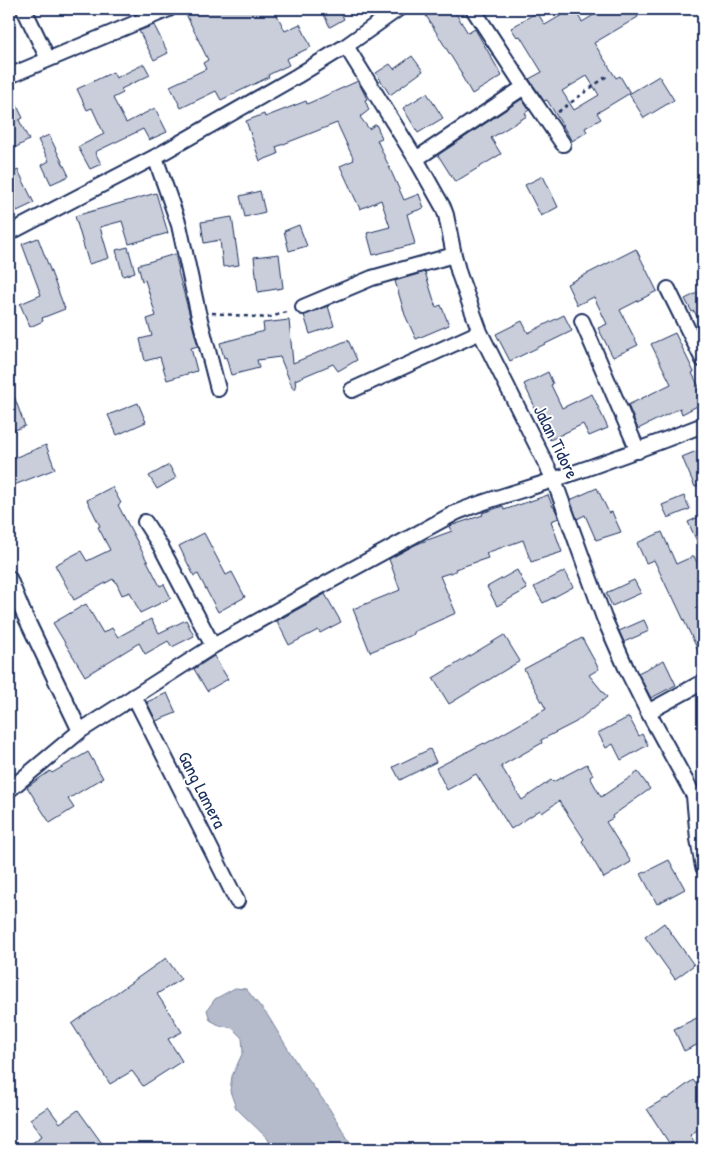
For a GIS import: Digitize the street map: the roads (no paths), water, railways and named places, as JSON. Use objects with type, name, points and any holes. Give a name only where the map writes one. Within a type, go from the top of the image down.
[{"type":"street","points":[[24,9],[48,59]]},
{"type":"street","points":[[9,76],[170,9]]},
{"type":"street","points":[[9,233],[156,157],[346,46],[398,9]]},
{"type":"street","points":[[473,9],[563,144]]},
{"type":"street","name":"Jalan Tidore","points":[[346,46],[416,159],[443,207],[465,293],[480,332],[554,480],[604,618],[648,712],[698,793],[698,839],[703,867]]},
{"type":"street","points":[[416,159],[524,88]]},
{"type":"street","points":[[156,157],[179,225],[198,312],[218,389]]},
{"type":"street","points":[[303,307],[372,278],[454,255]]},
{"type":"street","points":[[668,289],[703,360]]},
{"type":"street","points":[[582,321],[638,451]]},
{"type":"street","points":[[352,390],[480,332]]},
{"type":"street","points":[[9,790],[80,731],[213,646],[455,513],[638,451],[703,425]]},
{"type":"street","points":[[146,522],[161,546],[213,646]]},
{"type":"street","points":[[9,578],[80,731]]},
{"type":"street","points":[[648,712],[703,682]]},
{"type":"street","name":"Gang Lamera","points":[[134,696],[236,901]]},
{"type":"water","points":[[235,988],[246,989],[268,1016],[299,1067],[329,1108],[354,1149],[274,1149],[267,1138],[236,1108],[230,1091],[232,1076],[243,1052],[242,1038],[232,1028],[219,1025],[210,1020],[207,1010],[215,999]]}]
